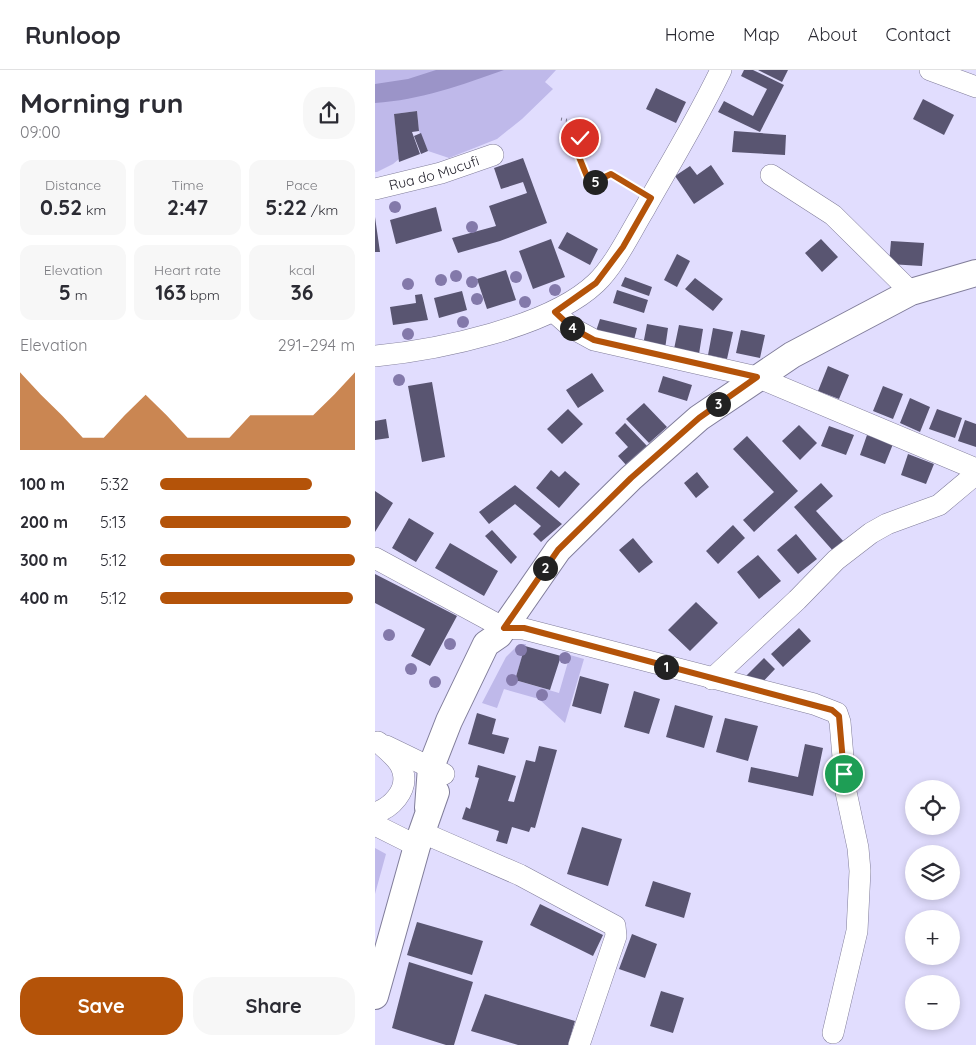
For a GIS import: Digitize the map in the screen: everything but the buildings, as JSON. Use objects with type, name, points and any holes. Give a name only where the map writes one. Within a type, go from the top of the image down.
[{"type":"main road","points":[[375,996],[438,770],[468,679],[486,644],[509,630],[558,550],[631,478],[699,418],[757,377],[792,355],[911,292],[976,273]]},
{"type":"street","points":[[375,356],[397,354],[461,341],[555,312],[596,283],[623,247],[721,70]]},
{"type":"street","points":[[930,70],[976,87]]},
{"type":"street","name":"Rua do Mucufi","points":[[375,189],[441,173],[493,155]]},
{"type":"street","points":[[771,176],[833,215],[911,292]]},
{"type":"street","points":[[555,312],[572,328],[594,340],[757,377],[976,469]]},
{"type":"street","points":[[712,679],[797,600],[836,560],[871,533],[887,524],[939,505],[976,474]]},
{"type":"street","points":[[375,558],[509,630],[814,704],[832,710],[839,716],[846,792],[858,848],[860,871],[857,931],[833,1033]]},
{"type":"street","points":[[377,741],[438,770]]},
{"type":"street","points":[[375,813],[385,810],[396,800],[402,786],[403,772],[396,758],[377,741]]},
{"type":"street","points":[[375,825],[422,828],[521,875],[615,926],[616,936],[579,1045]]},
{"type":"path","points":[[561,119],[571,121],[580,138],[575,147],[590,184],[611,174],[651,198]]},
{"type":"shaded area","points":[[375,70],[556,70],[545,82],[553,89],[522,119],[497,139],[449,158],[428,151],[419,131],[417,111],[394,114],[399,159],[393,164],[375,172]]},
{"type":"shaded area","points":[[436,70],[504,70],[425,95],[375,103],[375,84],[408,79]]},
{"type":"shaded area","points":[[519,644],[526,644],[515,680],[559,693],[570,655],[584,659],[565,723],[539,699],[504,689],[497,708],[482,703],[506,657]]},
{"type":"shaded area","points":[[375,848],[386,854],[375,894]]},
{"type":"route","points":[[580,138],[575,147],[590,184],[611,174],[651,198],[623,247],[596,283],[555,312],[572,328],[594,340],[757,377],[699,418],[631,478],[558,550],[504,628],[524,628],[832,710],[839,716],[844,774]]}]
